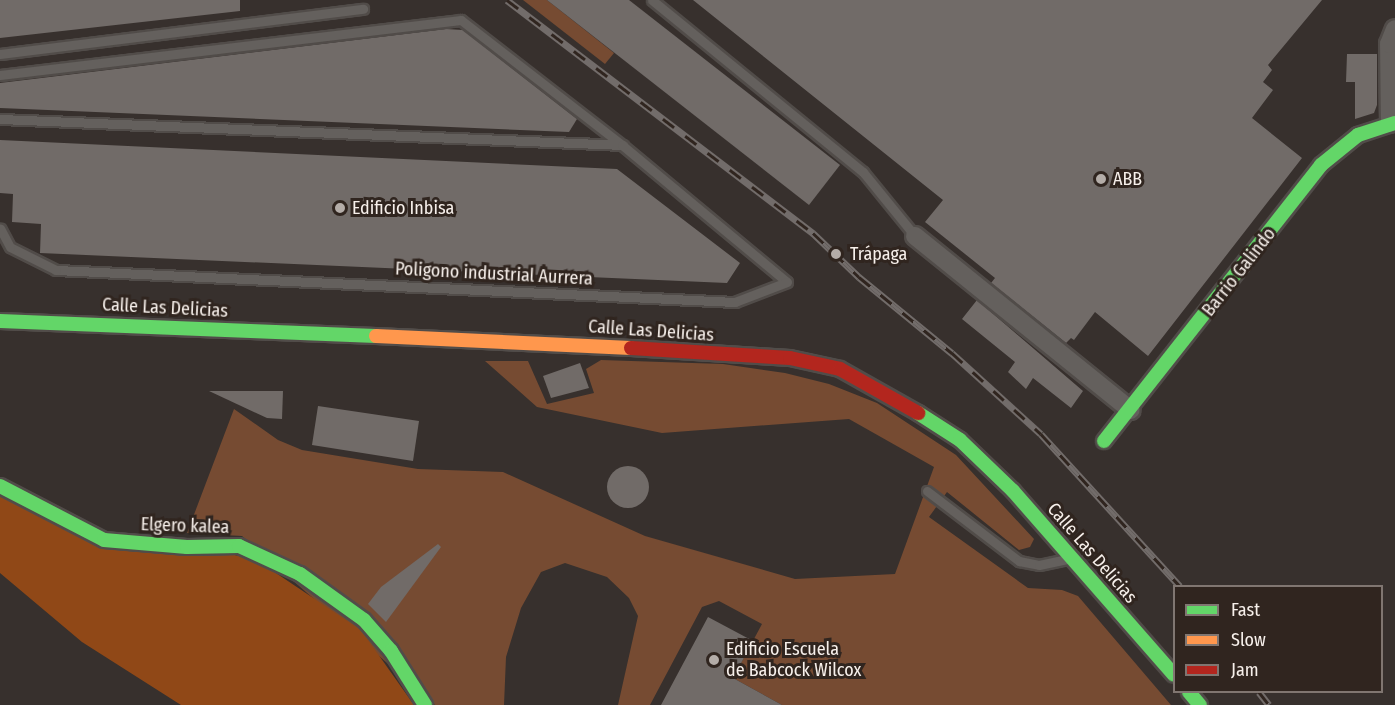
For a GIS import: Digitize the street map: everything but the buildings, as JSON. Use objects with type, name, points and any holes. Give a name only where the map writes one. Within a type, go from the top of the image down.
[{"type":"street","name":"Barrio Galindo","points":[[1104,441],[1131,410],[1321,165],[1359,135],[1392,123],[1389,44],[1395,28]]},
{"type":"street","points":[[915,236],[1131,410]]},
{"type":"street","name":"Calle Las Delicias","points":[[0,321],[550,343],[810,363],[840,369],[883,390],[960,440],[1013,491],[1173,674]]},
{"type":"street","name":"Elgero kalea","points":[[0,486],[104,540],[187,547],[239,546],[300,574],[364,620],[391,651],[425,705]]},
{"type":"street","points":[[1190,693],[1200,705]]},
{"type":"lane","points":[[652,0],[863,172],[915,236]]},
{"type":"lane","points":[[0,54],[363,9]]},
{"type":"lane","name":"Poligono industrial Aurrera","points":[[0,75],[461,20],[622,145],[787,282],[735,302],[56,270],[10,247],[0,228]]},
{"type":"lane","points":[[0,119],[622,145]]},
{"type":"lane","points":[[927,492],[1019,561],[1040,565],[1072,558]]},
{"type":"shaded area","points":[[523,0],[547,0],[614,53],[605,64]]},
{"type":"shaded area","points":[[601,360],[723,364],[785,373],[829,384],[877,403],[956,455],[1034,539],[1030,547],[1019,550],[947,492],[929,517],[1028,588],[1062,590],[1078,596],[1171,705],[782,705],[733,678],[762,624],[719,601],[702,607],[650,705],[618,705],[638,616],[629,598],[607,577],[565,563],[541,572],[521,608],[506,657],[504,705],[435,705],[242,536],[187,533],[234,409],[278,440],[302,450],[418,469],[503,472],[645,536],[795,579],[895,574],[934,467],[849,419],[662,433],[537,407],[485,361],[528,361],[547,404],[594,393],[586,369]]},
{"type":"shaded area","points":[[0,496],[87,540],[223,552],[258,561],[361,630],[414,705],[181,705],[82,642],[0,573]]},
{"type":"railway","points":[[507,0],[813,233],[859,277],[952,353],[1041,434],[1179,585]]},
{"type":"railway","points":[[1260,693],[1269,705]]},
{"type":"traffic: fast","points":[[1104,441],[1321,165],[1358,135],[1395,123]]},
{"type":"traffic: fast","points":[[0,321],[376,336]]},
{"type":"traffic: fast","points":[[918,413],[960,440],[1013,491],[1173,674]]},
{"type":"traffic: fast","points":[[0,486],[104,540],[187,547],[239,546],[300,574],[364,620],[391,651],[425,705]]},
{"type":"traffic: fast","points":[[1190,693],[1200,705]]},
{"type":"traffic: slow","points":[[376,336],[631,348]]},
{"type":"traffic: jam","points":[[631,348],[790,358],[840,369],[918,413]]},
{"type":"place","name":"ABB","points":[[1101,179]]},
{"type":"place","name":"Edificio Inbisa","points":[[340,208]]},
{"type":"place","name":"Trápaga","points":[[836,254]]},
{"type":"place","name":"Edificio Escuela de Babcock Wilcox","points":[[714,660]]}]
